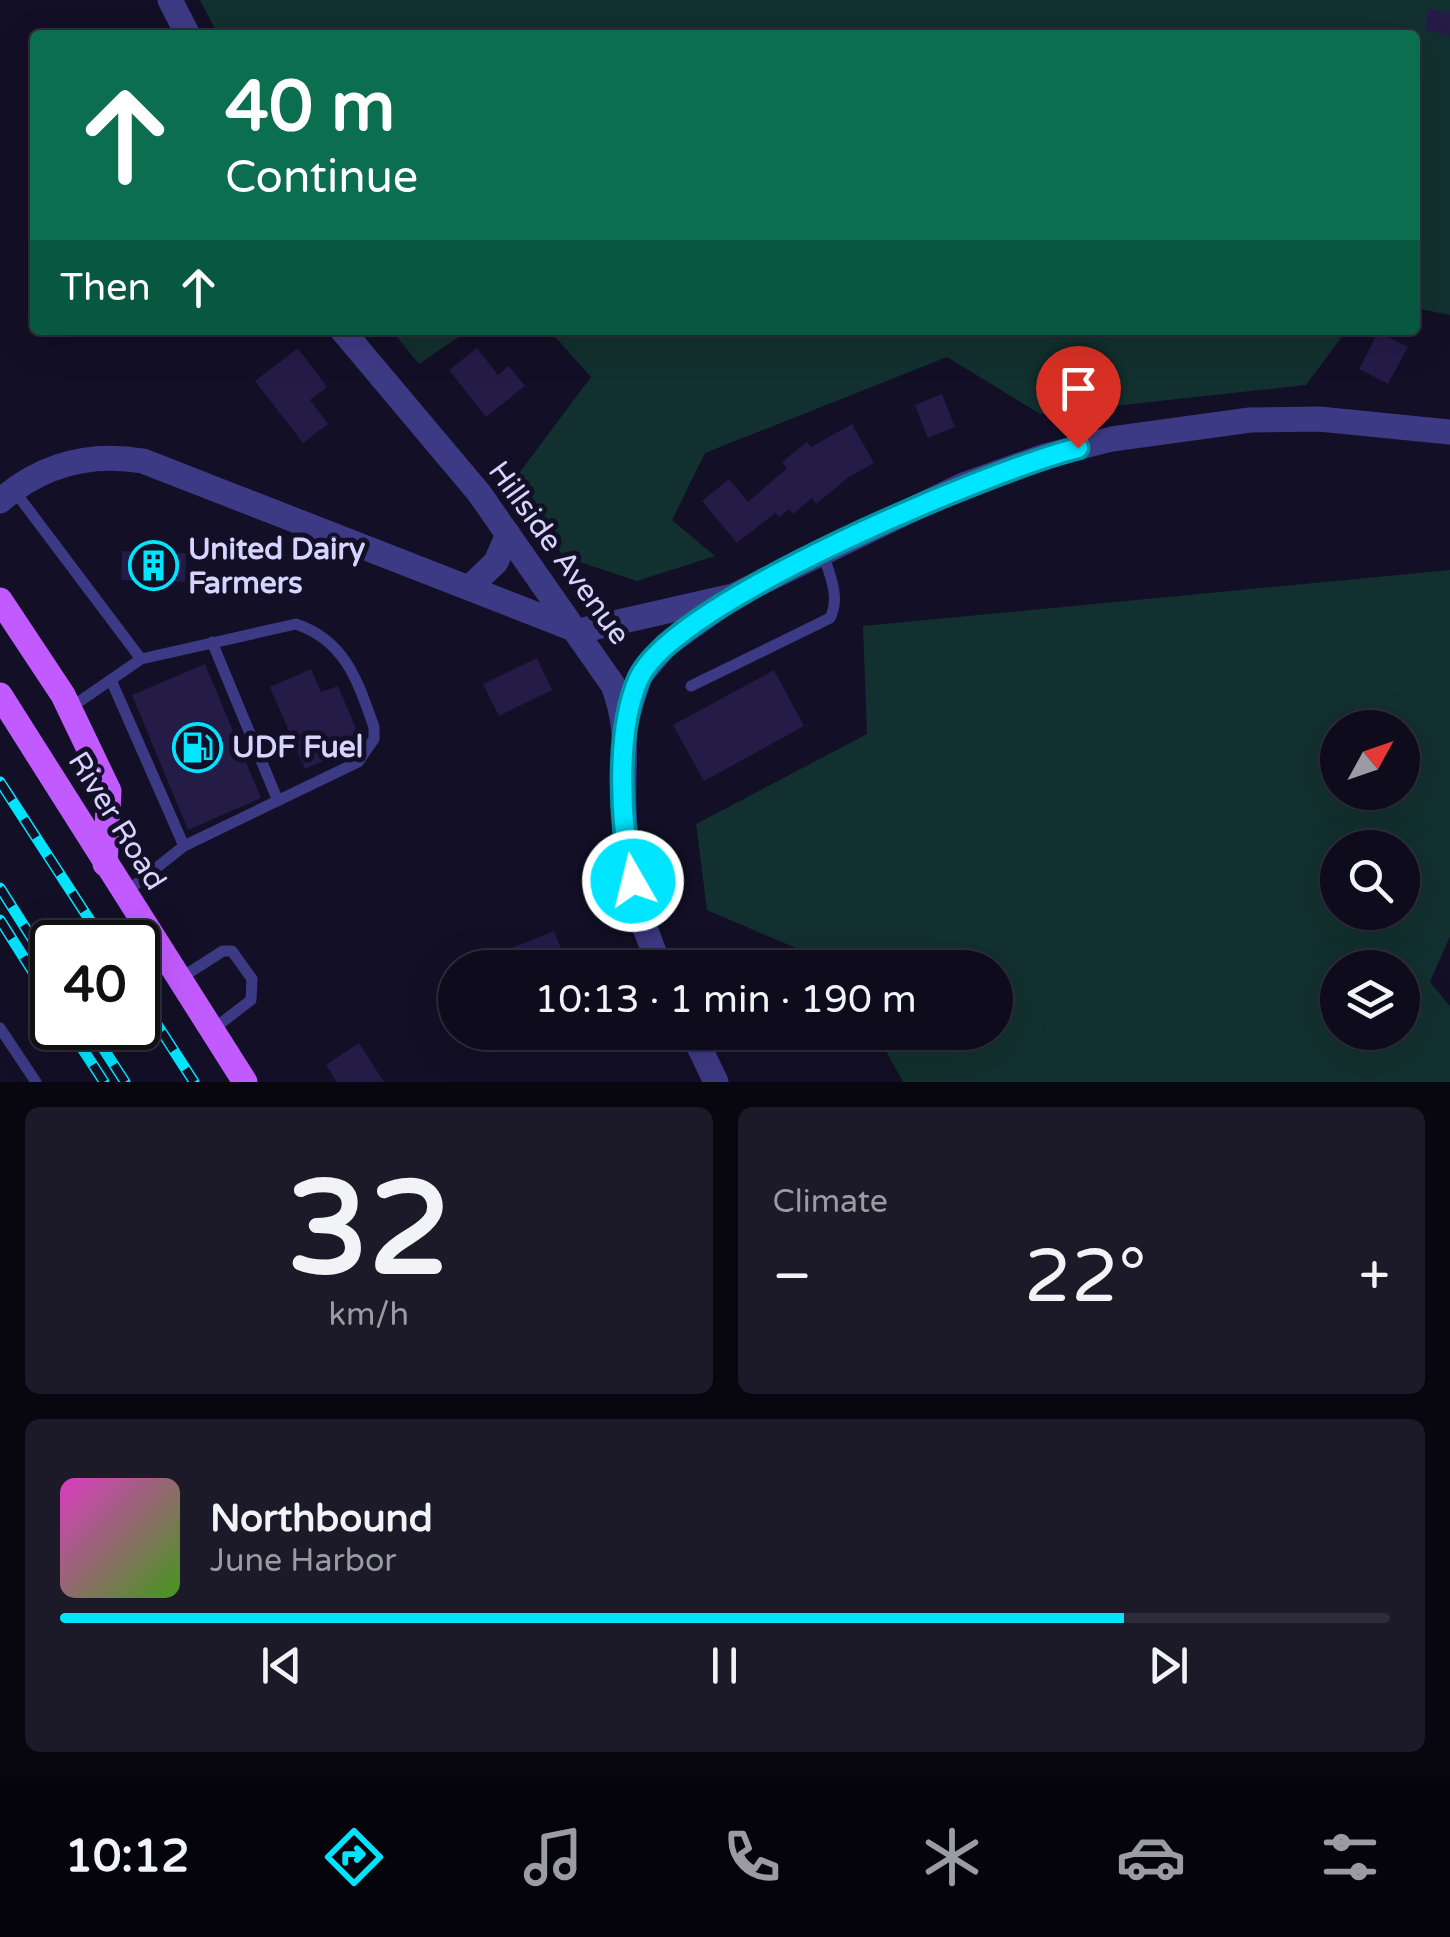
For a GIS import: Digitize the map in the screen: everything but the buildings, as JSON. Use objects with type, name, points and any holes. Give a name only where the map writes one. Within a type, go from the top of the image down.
[{"type":"main road","points":[[0,600],[70,708],[109,791],[105,864]]},
{"type":"main road","name":"River Road","points":[[0,695],[245,1082]]},
{"type":"street","points":[[170,0],[185,30]]},
{"type":"street","name":"Hillside Avenue","points":[[346,335],[480,494],[613,685],[626,720],[624,801],[628,858],[655,950]]},
{"type":"street","points":[[626,720],[640,676],[666,645],[734,596],[963,486],[1045,456],[1112,439],[1250,420],[1319,419],[1450,432]]},
{"type":"street","points":[[7,496],[42,471],[74,460],[120,457],[143,461],[579,631],[734,596]]},
{"type":"street","points":[[469,588],[496,562],[508,534]]},
{"type":"street","points":[[701,1050],[716,1082]]},
{"type":"lane","points":[[7,496],[141,659]]},
{"type":"lane","points":[[691,686],[830,618],[836,608],[835,591],[823,553]]},
{"type":"lane","points":[[70,708],[141,659],[296,624],[329,641],[355,674],[374,727],[368,751],[344,770],[184,846],[124,894]]},
{"type":"lane","points":[[212,642],[278,801]]},
{"type":"lane","points":[[111,680],[184,846]]},
{"type":"lane","points":[[178,978],[223,951],[232,951],[252,979],[251,1000],[212,1030]]},
{"type":"lane","points":[[0,1028],[36,1082]]},
{"type":"green space","points":[[200,0],[1450,0],[1450,315],[1420,309],[1420,30],[215,30]]},
{"type":"green space","points":[[395,335],[462,335],[419,364]]},
{"type":"green space","points":[[553,335],[1343,335],[1306,385],[1040,414],[947,357],[705,453],[672,520],[715,556],[637,581],[564,557],[511,484],[591,377]]},
{"type":"green space","points":[[1450,570],[1450,936],[1430,982],[1450,1006],[1450,1082],[903,1082],[885,1050],[1013,1050],[1013,950],[800,950],[707,910],[696,824],[867,734],[863,626]]},
{"type":"railway","points":[[0,782],[90,920]]},
{"type":"railway","points":[[0,888],[30,935]]},
{"type":"railway","points":[[0,920],[30,967]]},
{"type":"railway","points":[[160,1029],[194,1082]]},
{"type":"railway","points":[[83,1050],[104,1082]]},
{"type":"railway","points":[[104,1050],[125,1082]]},
{"type":"place","name":"United Dairy Farmers","points":[[153,566]]},
{"type":"place","name":"UDF Fuel","points":[[197,747]]},
{"type":"route","points":[[633,881],[624,801],[626,720],[640,676],[666,645],[734,596],[963,486],[1078,448]]}]
